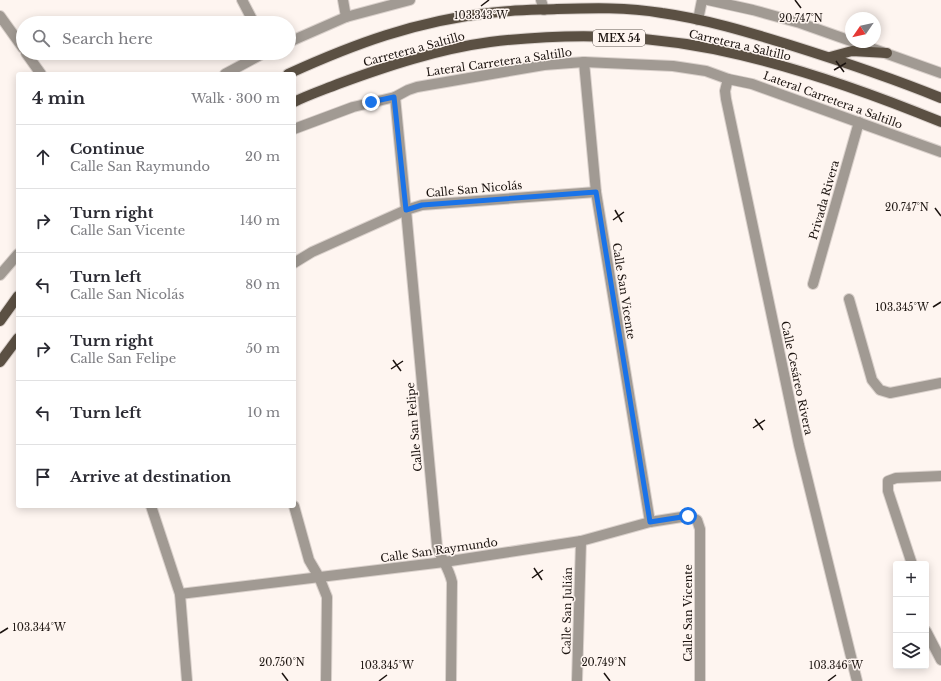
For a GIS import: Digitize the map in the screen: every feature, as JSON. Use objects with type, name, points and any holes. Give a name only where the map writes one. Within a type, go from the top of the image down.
[{"type":"main road","name":"Carretera a Saltillo","points":[[293,72],[348,48],[405,29],[433,22],[543,5],[639,10],[698,20],[743,31],[830,57],[941,98]]},
{"type":"main road","name":"Carretera a Saltillo","points":[[296,101],[364,74],[451,50],[490,42],[537,38],[609,37],[687,44],[741,55],[822,78],[905,107],[941,122]]},
{"type":"main road","points":[[830,57],[852,51],[887,53]]},
{"type":"main road","points":[[0,321],[16,299]]},
{"type":"main road","points":[[0,362],[16,341]]},
{"type":"street","points":[[242,0],[250,16]]},
{"type":"street","points":[[343,0],[346,17]]},
{"type":"street","points":[[296,39],[346,17],[410,0]]},
{"type":"street","points":[[698,20],[702,0]]},
{"type":"street","points":[[708,0],[753,10],[800,23],[845,39]]},
{"type":"street","points":[[0,16],[16,38]]},
{"type":"street","points":[[872,48],[941,72]]},
{"type":"street","points":[[31,60],[40,72]]},
{"type":"street","points":[[229,72],[251,60]]},
{"type":"street","name":"Lateral Carretera a Saltillo","points":[[296,128],[354,107],[394,97],[408,90],[448,81],[544,66],[584,62],[673,66],[706,72],[728,79],[752,84],[941,152]]},
{"type":"street","name":"Calle San Vicente","points":[[584,62],[596,192],[650,522]]},
{"type":"street","name":"Calle Cesáreo Rivera","points":[[728,79],[725,91],[726,99],[798,445],[857,681]]},
{"type":"street","name":"Calle San Felipe","points":[[394,97],[437,546],[440,555],[450,572],[452,582],[451,681]]},
{"type":"street","name":"Privada Rivera","points":[[813,284],[859,122]]},
{"type":"street","name":"Calle San Nicolás","points":[[296,262],[312,252],[406,210],[422,205],[596,192]]},
{"type":"street","points":[[0,275],[16,256]]},
{"type":"street","points":[[849,299],[872,380],[880,390],[890,393],[941,383]]},
{"type":"street","points":[[911,561],[888,491],[888,481],[896,478],[941,476]]},
{"type":"street","points":[[152,508],[180,594],[187,681]]},
{"type":"street","points":[[295,508],[309,560],[328,597],[326,681]]},
{"type":"street","name":"Calle San Raymundo","points":[[180,594],[444,562],[581,541],[650,522],[688,516],[697,520]]},
{"type":"street","name":"Calle San Vicente","points":[[697,520],[700,529],[700,681]]},
{"type":"street","name":"Calle San Julián","points":[[577,681],[581,541]]},
{"type":"street","points":[[927,633],[941,660]]},
{"type":"route","points":[[371,102],[394,97],[406,210],[422,205],[596,192],[650,522],[688,516]]}]
